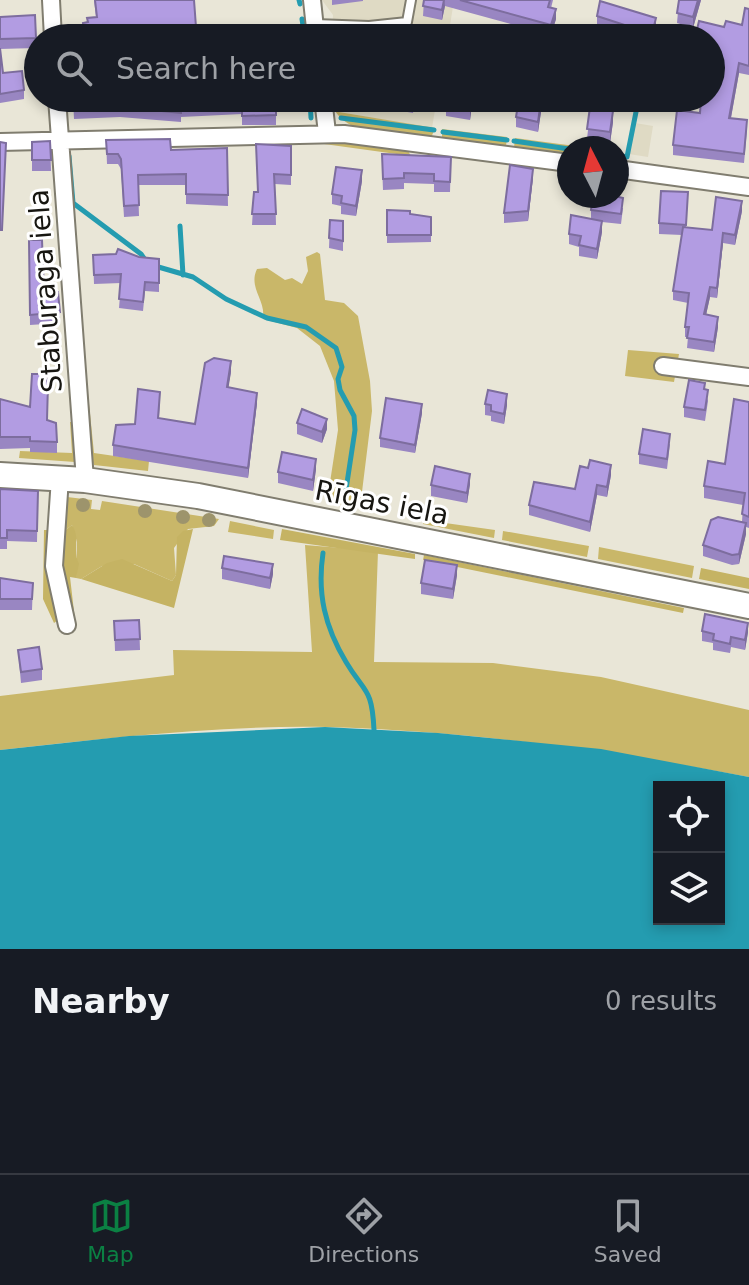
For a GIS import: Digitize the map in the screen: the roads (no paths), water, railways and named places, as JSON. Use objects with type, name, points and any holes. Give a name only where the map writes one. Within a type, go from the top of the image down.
[{"type":"main road","name":"Rīgas iela","points":[[0,475],[85,480],[228,502],[749,606]]},
{"type":"street","points":[[51,0],[52,24]]},
{"type":"street","points":[[312,0],[315,24]]},
{"type":"street","name":"Staburaga iela","points":[[58,112],[85,480]]},
{"type":"street","points":[[325,112],[327,133]]},
{"type":"street","points":[[0,142],[327,133],[557,161]]},
{"type":"street","points":[[629,171],[749,187]]},
{"type":"street","points":[[663,366],[749,377]]},
{"type":"street","points":[[60,478],[54,566],[67,625]]},
{"type":"lane","points":[[388,24],[407,22],[411,0]]},
{"type":"water","points":[[325,727],[438,733],[601,749],[749,777],[749,949],[0,949],[0,750],[129,736]]},
{"type":"waterway","points":[[299,0],[300,4]]},
{"type":"waterway","points":[[302,19],[303,24]]},
{"type":"waterway","points":[[311,112],[311,118]]},
{"type":"waterway","points":[[629,147],[636,112]]},
{"type":"waterway","points":[[341,118],[434,130]]},
{"type":"waterway","points":[[443,132],[507,140]]},
{"type":"waterway","points":[[514,141],[557,147]]},
{"type":"waterway","points":[[69,156],[73,203],[141,254],[148,264],[193,277],[226,299],[267,318],[306,327],[336,348],[342,367],[338,379],[340,390],[354,416],[355,430],[345,496]]},
{"type":"waterway","points":[[180,226],[183,275]]},
{"type":"waterway","points":[[323,553],[321,582],[324,610],[339,649],[369,698],[374,730]]}]
